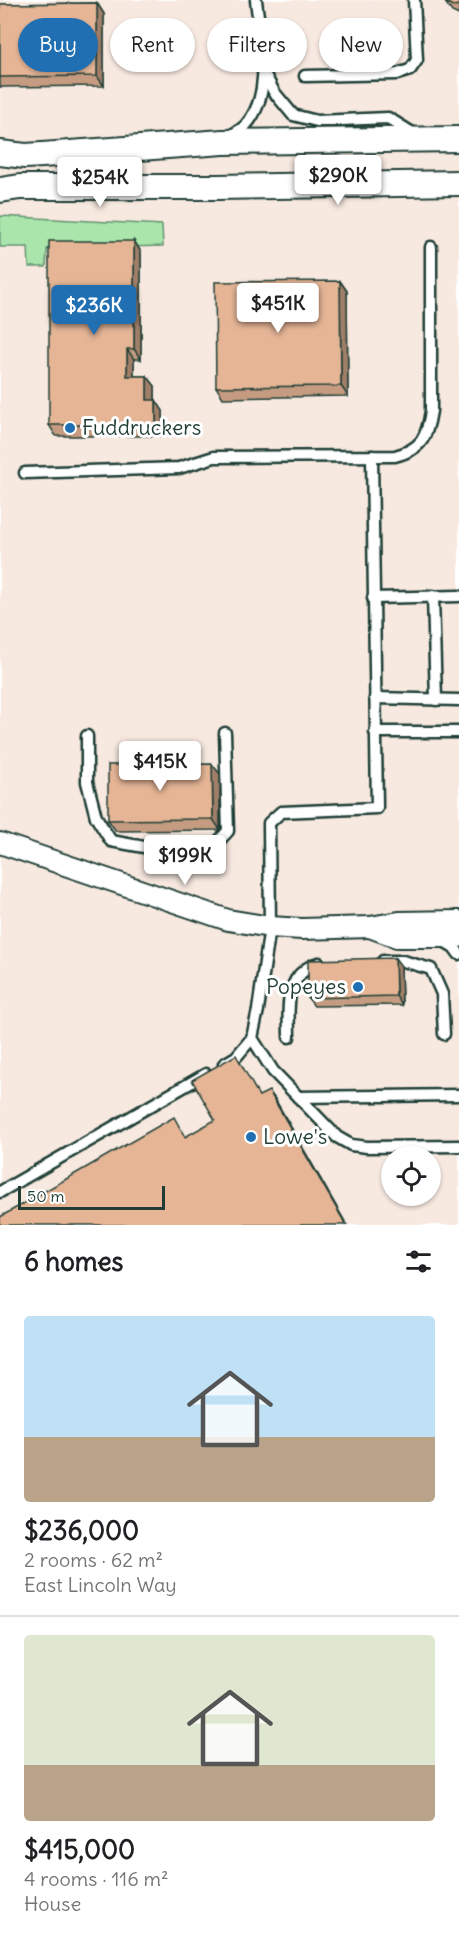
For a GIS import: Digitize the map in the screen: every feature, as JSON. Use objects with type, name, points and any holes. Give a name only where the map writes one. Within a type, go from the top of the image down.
[{"type":"street","points":[[0,153],[25,156],[223,142],[459,139]]},
{"type":"street","points":[[0,190],[459,183]]},
{"type":"street","points":[[0,843],[228,920],[270,927],[302,929],[370,927],[399,922],[459,921]]},
{"type":"street","points":[[370,927],[397,938],[459,937]]},
{"type":"lane","points":[[223,142],[245,127],[256,110],[262,92],[264,73],[256,0]]},
{"type":"lane","points":[[305,76],[397,74],[410,69],[417,60],[414,0]]},
{"type":"lane","points":[[264,73],[274,92],[293,115],[317,120],[388,118],[422,139]]},
{"type":"lane","points":[[25,473],[178,468],[214,457],[395,456],[409,453],[420,445],[428,431],[431,411],[431,247]]},
{"type":"lane","points":[[0,1191],[236,1057],[252,1038],[270,927],[269,823],[281,812],[377,808],[372,456]]},
{"type":"lane","points":[[433,596],[436,700]]},
{"type":"lane","points":[[373,598],[459,596]]},
{"type":"lane","points":[[375,698],[459,700]]},
{"type":"lane","points":[[375,732],[459,732]]},
{"type":"lane","points":[[87,736],[87,782],[96,817],[111,841],[144,848],[215,844],[228,831],[225,734]]},
{"type":"lane","points":[[436,937],[454,946],[459,954]]},
{"type":"lane","points":[[370,962],[404,961],[431,969],[442,994],[444,1034]]},
{"type":"lane","points":[[290,1037],[290,990],[299,974],[315,963],[326,963]]},
{"type":"lane","points":[[252,1038],[273,1071],[337,1137],[351,1145],[368,1147],[459,1146]]},
{"type":"lane","points":[[298,1097],[459,1095]]},
{"type":"shaded area","points":[[0,0],[459,0],[459,1225],[0,1225]]},
{"type":"green space","points":[[0,216],[162,225],[163,246],[47,249],[46,267],[29,267],[28,247],[0,247]]},
{"type":"building","points":[[445,0],[459,0],[459,5],[453,6]]},
{"type":"building","points":[[97,3],[97,18],[18,18],[18,72],[97,72],[97,76],[0,77],[0,4]]},
{"type":"building","points":[[49,241],[134,241],[134,349],[127,349],[127,376],[147,376],[147,400],[156,400],[156,425],[49,425]]},
{"type":"building","points":[[340,281],[341,386],[216,387],[215,282]]},
{"type":"building","points":[[212,764],[213,819],[108,820],[108,765]]},
{"type":"building","name":"Popeyes","points":[[395,958],[396,996],[308,998],[308,960]]},
{"type":"building","name":"Lowe's","points":[[236,1055],[259,1096],[269,1091],[346,1225],[0,1225],[0,1217],[174,1117],[185,1137],[215,1120],[192,1080]]},
{"type":"place","name":"Fuddruckers","points":[[70,428]]},
{"type":"place","name":"Popeyes","points":[[358,987]]},
{"type":"place","name":"Lowe's","points":[[251,1137]]}]
